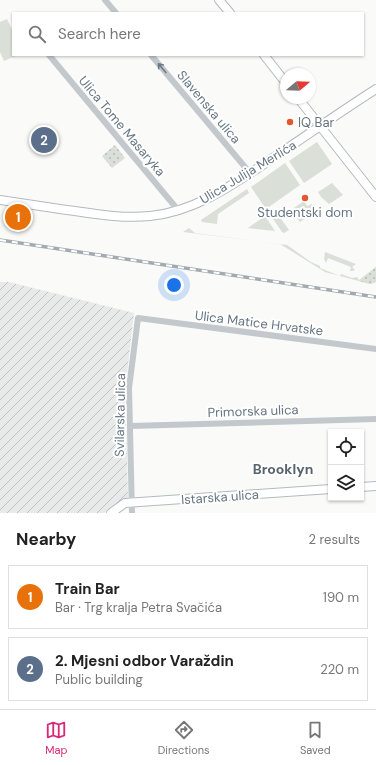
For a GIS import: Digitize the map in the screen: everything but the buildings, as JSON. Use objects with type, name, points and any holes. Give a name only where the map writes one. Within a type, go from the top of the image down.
[{"type":"street","points":[[105,0],[115,12]]},
{"type":"street","points":[[220,0],[229,12]]},
{"type":"street","name":"Ulica Tome Masaryka","points":[[50,56],[178,210]]},
{"type":"street","name":"Slavenska ulica","points":[[152,56],[250,173]]},
{"type":"street","points":[[265,56],[280,75]]},
{"type":"street","name":"Ulica Julija Merlića","points":[[0,200],[83,212],[133,217],[159,215],[178,210],[193,205],[217,193],[250,173],[376,89]]},
{"type":"street","points":[[303,104],[376,197]]},
{"type":"street","name":"Ulica Matice Hrvatske","points":[[138,318],[376,349]]},
{"type":"street","name":"Svilarska ulica","points":[[132,513],[129,388],[138,318]]},
{"type":"street","name":"Primorska ulica","points":[[130,426],[376,419]]},
{"type":"street","points":[[364,487],[376,486]]},
{"type":"street","name":"Istarska ulica","points":[[111,513],[125,503],[328,489]]},
{"type":"shaded area","points":[[7,19],[12,30],[12,56],[16,56],[4,61],[0,52],[0,22]]},
{"type":"shaded area","points":[[317,142],[332,164],[304,183],[289,161]]},
{"type":"shaded area","points":[[115,145],[125,158],[112,168],[102,156]]},
{"type":"shaded area","points":[[285,163],[300,185],[266,209],[251,187]]},
{"type":"shaded area","points":[[332,183],[343,195],[329,204],[318,192]]},
{"type":"shaded area","points":[[247,189],[249,193],[218,214],[217,224],[202,222],[201,220]]},
{"type":"shaded area","points":[[304,201],[307,206],[312,204],[313,213],[300,222],[291,210]]},
{"type":"shaded area","points":[[274,209],[289,230],[284,233],[269,213]]},
{"type":"shaded area","points":[[265,216],[275,231],[248,228]]},
{"type":"shaded area","points":[[189,228],[195,233],[267,242],[183,232]]},
{"type":"shaded area","points":[[280,244],[287,245],[311,262],[320,266],[320,268],[340,276],[325,272]]},
{"type":"shaded area","points":[[325,252],[356,264],[352,267],[355,270],[350,271],[351,267],[328,258],[326,263],[324,259]]},
{"type":"shaded area","points":[[376,267],[376,282],[370,284],[340,276],[341,274],[352,278],[357,277],[359,280]]},
{"type":"shaded area","points":[[376,267],[376,282],[370,284],[359,281]]},
{"type":"shaded area","points":[[0,282],[9,282],[134,313],[125,391],[128,497],[104,513],[0,513]]},
{"type":"railway","points":[[0,240],[376,297]]},
{"type":"place","name":"IQ Bar","points":[[290,122]]},
{"type":"place","name":"2. Mjesni odbor Varaždin","points":[[44,140]]},
{"type":"place","name":"Studentski dom","points":[[305,198]]},
{"type":"place","name":"Train Bar","points":[[18,217]]},
{"type":"district","name":"Brooklyn","points":[[283,469]]}]
